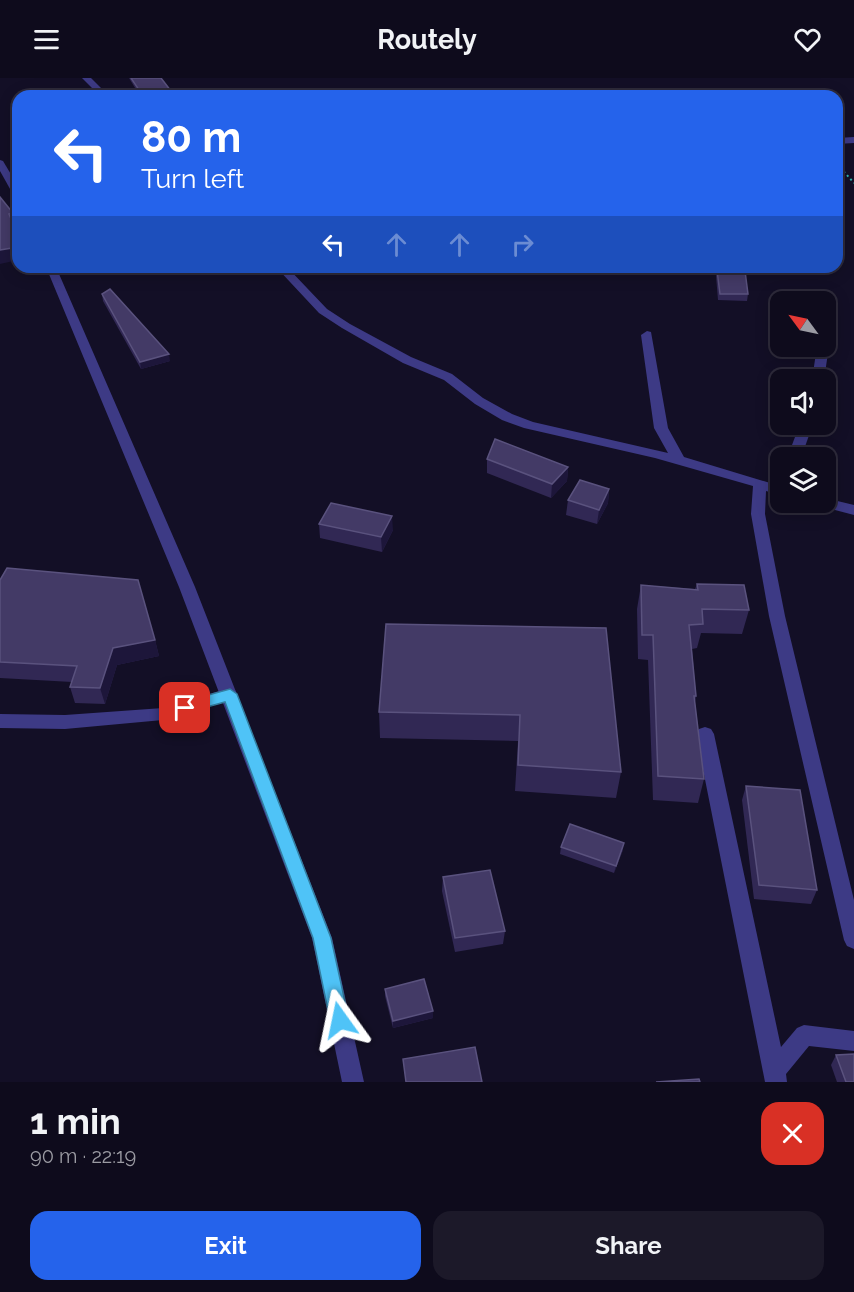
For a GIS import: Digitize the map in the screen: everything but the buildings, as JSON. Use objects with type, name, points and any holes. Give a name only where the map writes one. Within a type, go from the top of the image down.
[{"type":"street","points":[[86,78],[99,90]]},
{"type":"street","points":[[0,163],[12,184]]},
{"type":"street","points":[[54,273],[230,694],[322,938],[353,1082]]},
{"type":"street","points":[[287,273],[322,311],[407,360],[448,377],[507,417],[529,425],[678,459],[770,486]]},
{"type":"street","points":[[647,335],[662,428],[678,459]]},
{"type":"street","points":[[760,483],[758,514],[777,616],[854,940]]},
{"type":"street","points":[[836,506],[854,510]]},
{"type":"street","points":[[0,721],[64,722],[163,714],[230,694]]},
{"type":"street","points":[[705,734],[775,1076]]},
{"type":"street","points":[[775,1076],[804,1035],[854,1041]]},
{"type":"path","points":[[843,171],[854,183]]},
{"type":"route","points":[[185,708],[230,694],[322,938],[340,1020]]}]
